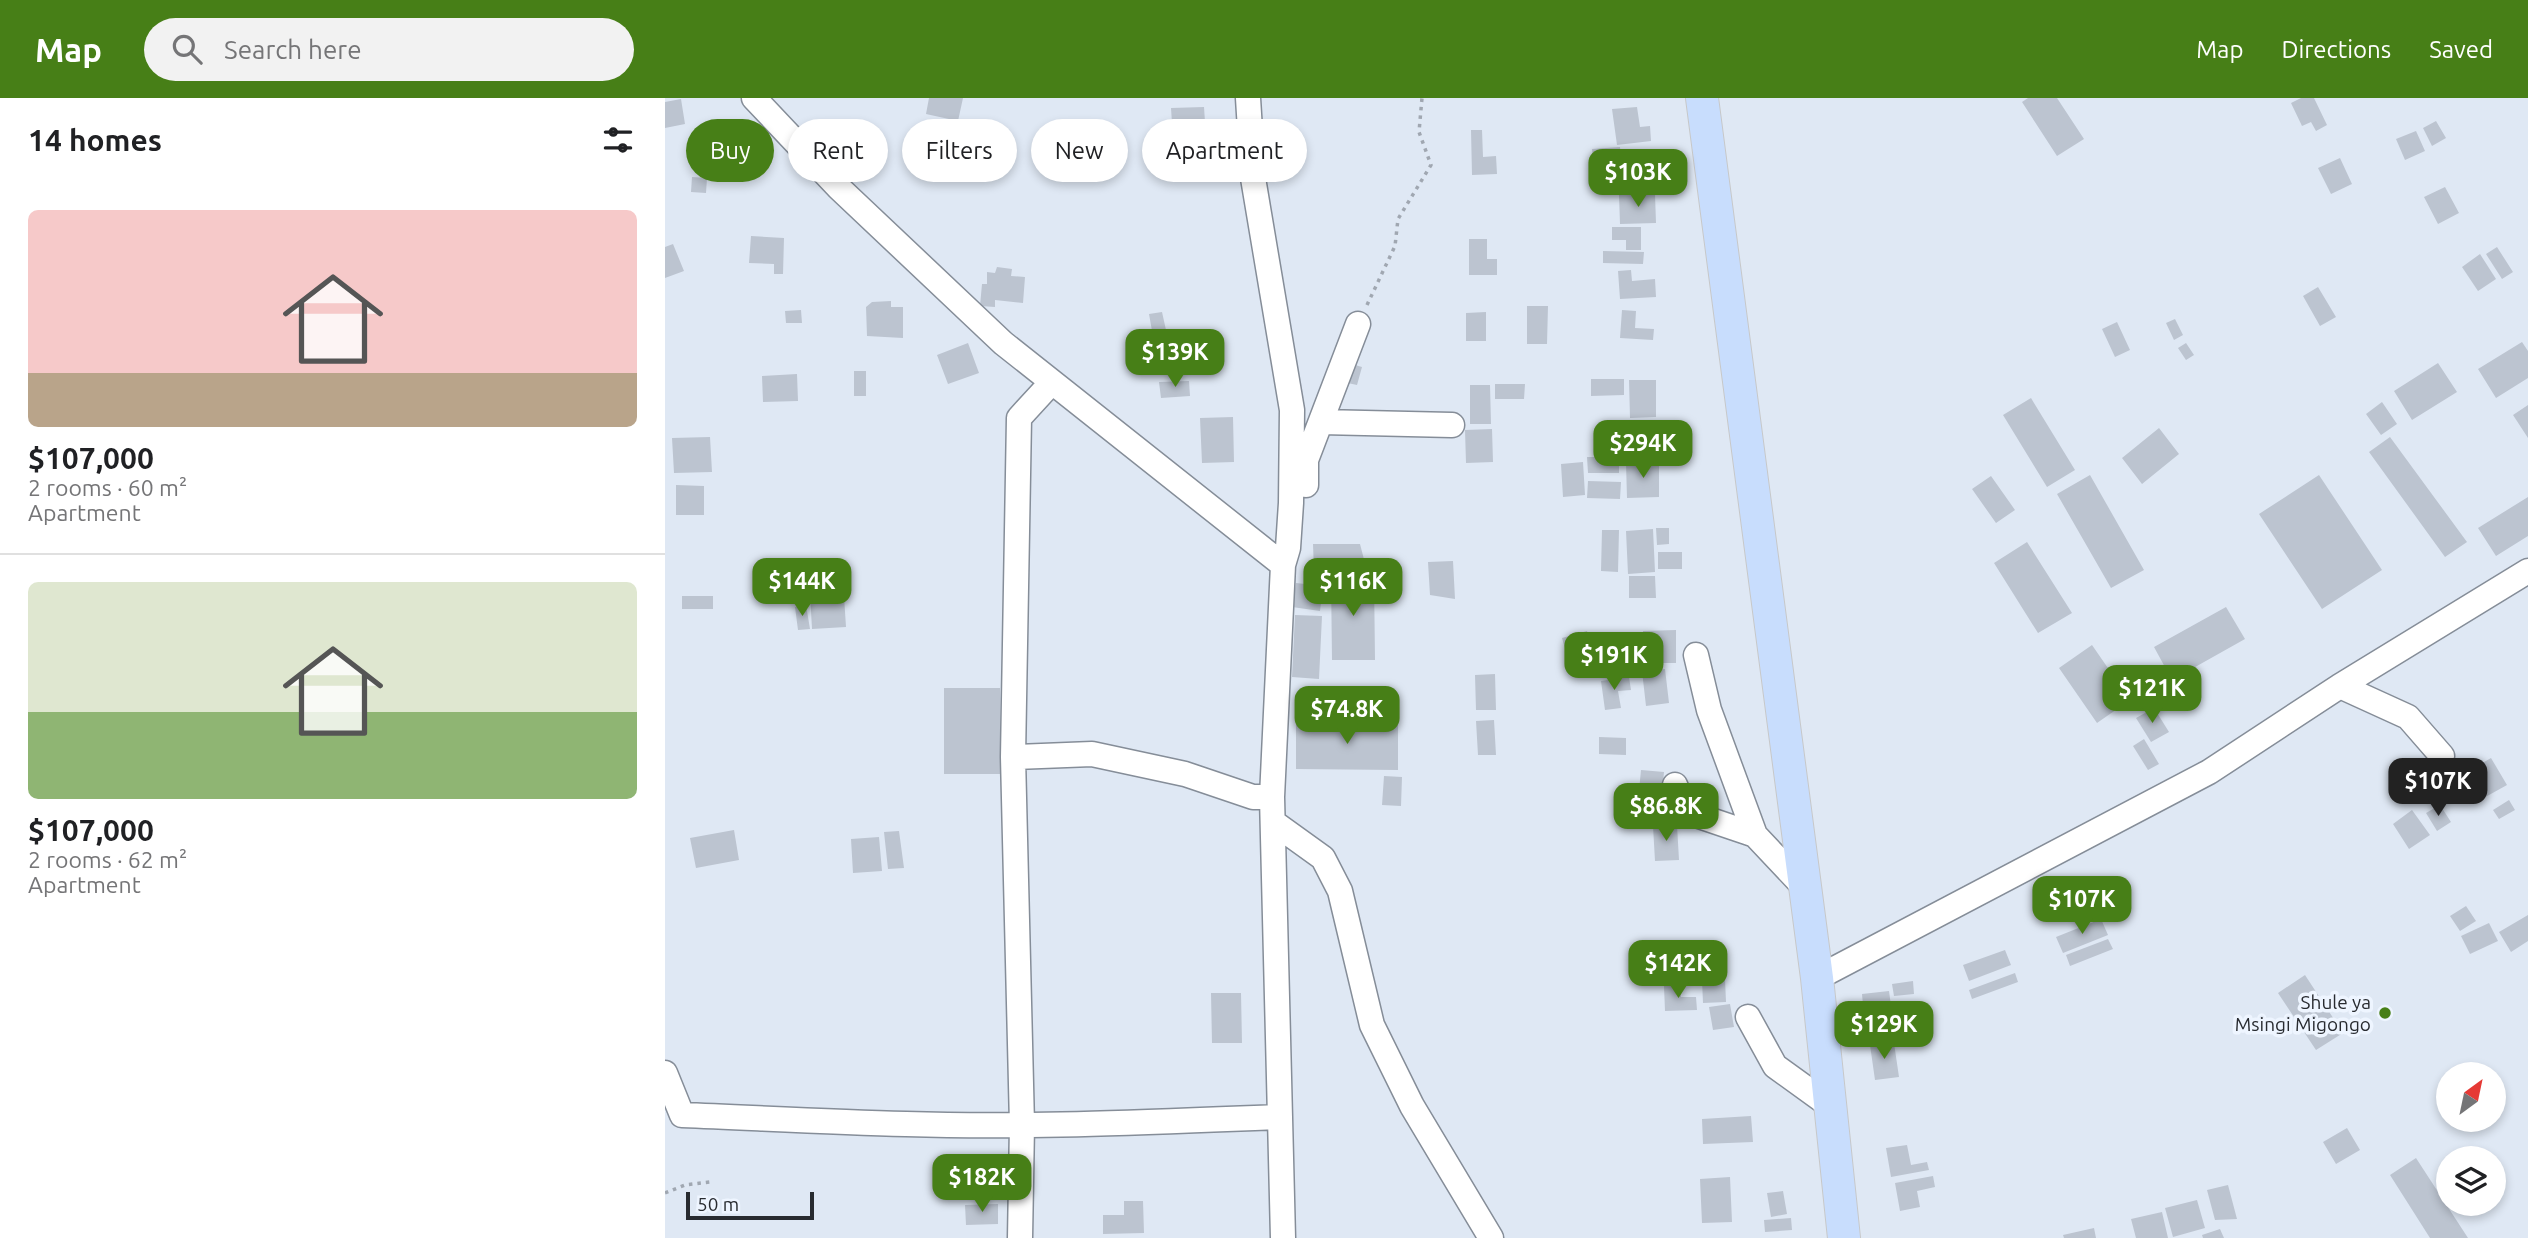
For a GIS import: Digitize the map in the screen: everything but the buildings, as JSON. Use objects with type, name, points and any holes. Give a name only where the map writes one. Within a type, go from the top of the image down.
[{"type":"main road","points":[[1702,98],[1817,978],[1844,1238]]},
{"type":"street","points":[[754,98],[839,188],[1003,343],[1285,556]]},
{"type":"street","points":[[1248,98],[1253,178],[1292,410],[1272,797],[1283,1238]]},
{"type":"street","points":[[1285,556],[1305,517],[1306,460],[1358,324]]},
{"type":"street","points":[[1020,1238],[1022,1125],[1013,757],[1019,418],[1052,382]]},
{"type":"street","points":[[1321,422],[1452,425]]},
{"type":"street","points":[[1817,978],[2209,772],[2340,686],[2528,571]]},
{"type":"street","points":[[1696,655],[1709,710],[1755,835],[1804,887]]},
{"type":"street","points":[[2340,686],[2408,717],[2442,756]]},
{"type":"street","points":[[1013,757],[1092,754],[1185,774],[1253,797],[1272,797]]},
{"type":"street","points":[[1675,785],[1687,812],[1755,835]]},
{"type":"street","points":[[1273,822],[1323,858],[1340,891],[1372,1025],[1412,1107],[1491,1238]]},
{"type":"street","points":[[1748,1017],[1775,1066],[1829,1105]]},
{"type":"street","points":[[665,1073],[682,1115],[908,1125],[1107,1125],[1280,1117]]},
{"type":"path","points":[[1358,324],[1395,246],[1398,219],[1431,164],[1419,132],[1422,98]]},
{"type":"path","points":[[665,1193],[684,1185],[710,1182]]},
{"type":"place","name":"Shule ya Msingi Migongo","points":[[2385,1013]]}]
